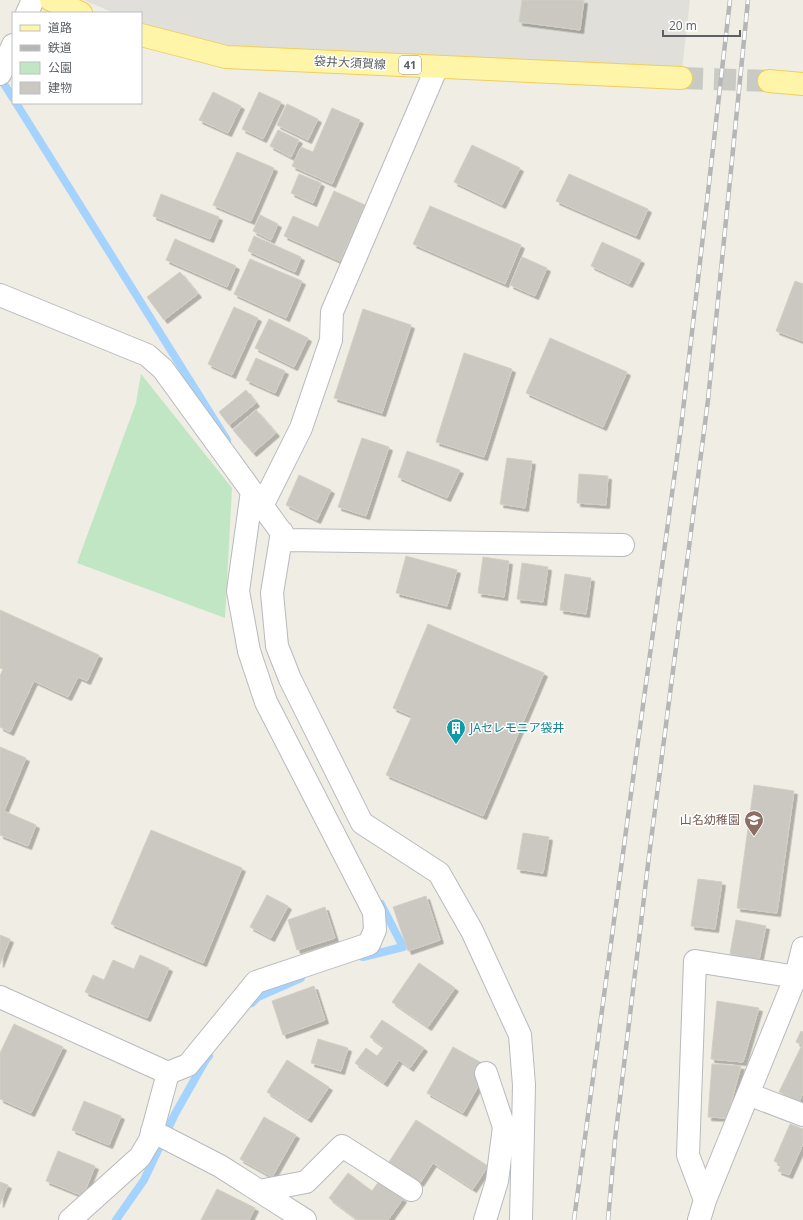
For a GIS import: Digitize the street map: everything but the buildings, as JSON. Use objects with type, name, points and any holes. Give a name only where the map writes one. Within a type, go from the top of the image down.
[{"type":"main road","points":[[51,0],[79,12]]},
{"type":"main road","name":"袋井大須賀線","points":[[142,35],[226,57],[681,78]]},
{"type":"main road","points":[[769,81],[803,84]]},
{"type":"street","points":[[27,12],[33,0]]},
{"type":"street","points":[[0,74],[12,47]]},
{"type":"street","points":[[0,997],[168,1073],[188,1065],[256,982],[369,944],[376,930],[374,912],[266,702],[249,651],[238,591],[257,499],[301,428],[331,340],[332,312],[437,67]]},
{"type":"street","points":[[0,295],[147,355],[163,369],[287,540],[623,545]]},
{"type":"street","points":[[282,532],[272,593],[277,646],[290,679],[362,823],[439,873],[472,931],[520,1035],[524,1085],[520,1220]]},
{"type":"street","points":[[702,1210],[748,1094],[799,977],[803,948]]},
{"type":"street","points":[[702,1210],[688,1155],[695,961],[799,977]]},
{"type":"street","points":[[70,1220],[140,1157],[150,1140],[168,1073]]},
{"type":"street","points":[[485,1220],[497,1181],[504,1127],[486,1073]]},
{"type":"street","points":[[748,1094],[803,1115]]},
{"type":"street","points":[[152,1131],[220,1166],[305,1220]]},
{"type":"street","points":[[259,1191],[306,1182],[342,1146],[411,1190]]},
{"type":"shaded area","points":[[84,0],[690,0],[681,78],[197,50],[142,25],[142,12],[112,12]]},
{"type":"green space","points":[[141,374],[232,488],[225,618],[77,563],[136,403]]},
{"type":"waterway","points":[[0,78],[12,96]]},
{"type":"waterway","points":[[17,104],[227,440]]},
{"type":"waterway","points":[[363,957],[403,947],[381,904]]},
{"type":"waterway","points":[[252,1003],[258,997],[301,978]]},
{"type":"waterway","points":[[116,1220],[144,1180],[175,1114],[209,1056]]},
{"type":"tunnel","points":[[681,78],[769,81]]},
{"type":"railway","points":[[574,1220],[681,428],[730,0]]},
{"type":"railway","points":[[608,1220],[615,1140],[649,856],[708,400],[748,0]]},
{"type":"place","name":"JAセレモニア袋井","points":[[456,745]]},
{"type":"place","name":"山名幼稚園","points":[[754,837]]}]
